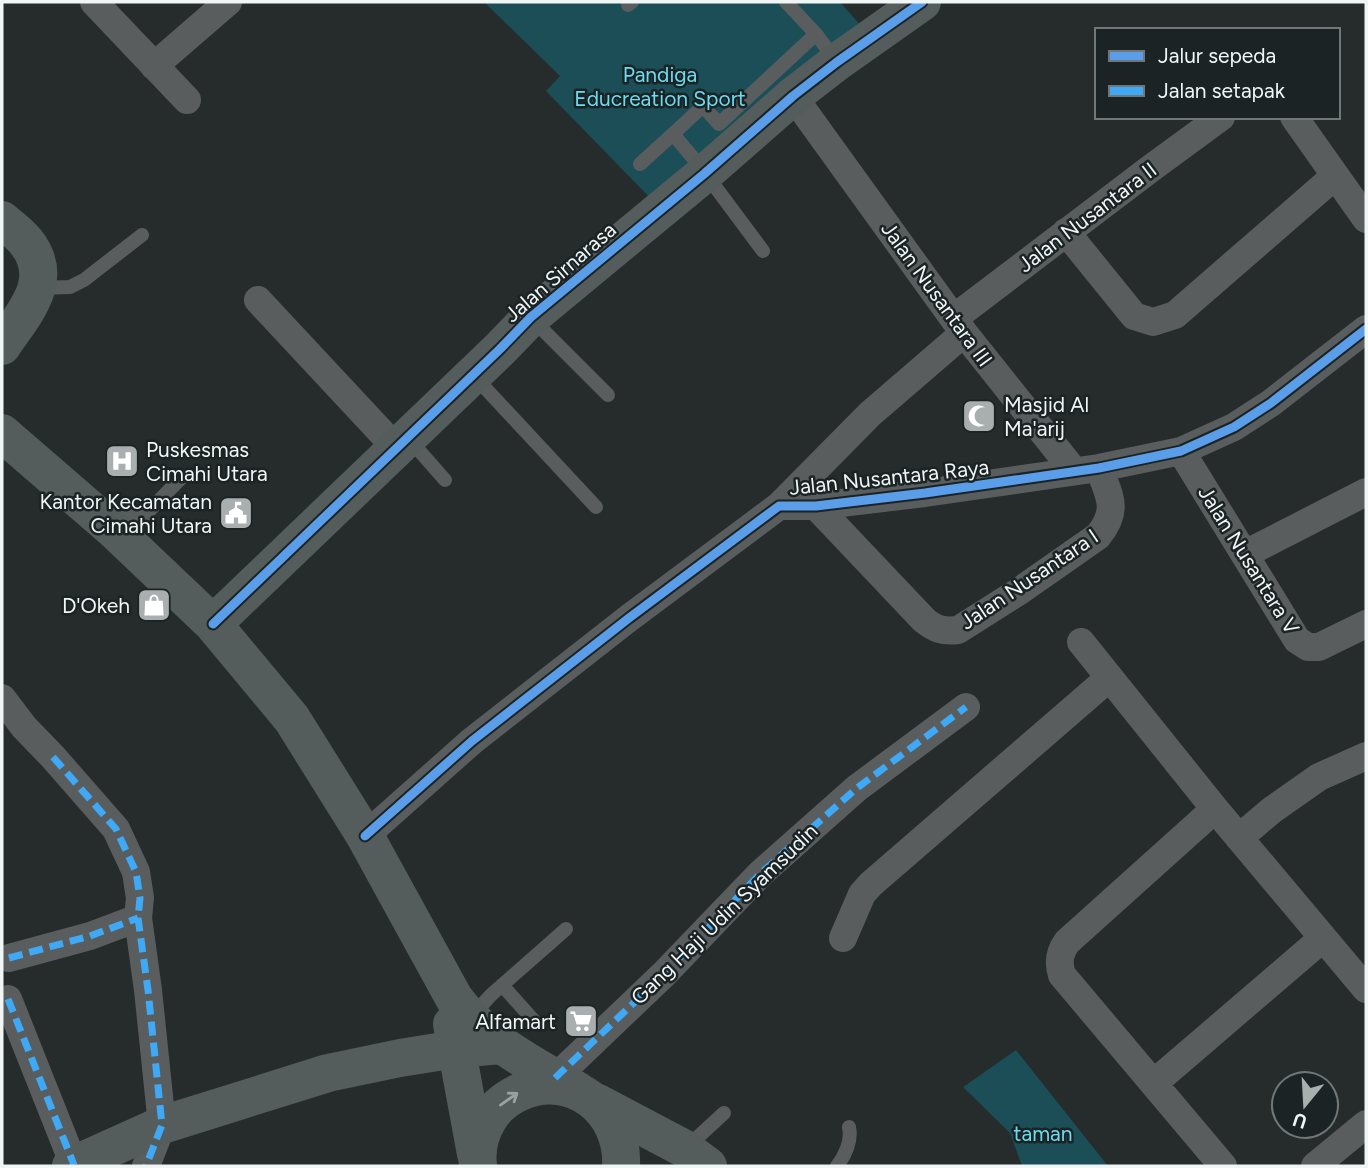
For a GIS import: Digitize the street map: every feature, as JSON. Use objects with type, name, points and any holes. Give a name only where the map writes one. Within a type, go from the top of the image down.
[{"type":"main road","name":"Jalan Sirnarasa","points":[[213,624],[530,317],[704,174],[799,104],[827,48],[922,2]]},
{"type":"main road","points":[[2,220],[26,242],[37,261],[39,276],[31,302],[2,346]]},
{"type":"main road","points":[[2,433],[114,530],[213,624],[292,719],[365,835],[460,1022],[477,1161]]},
{"type":"main road","points":[[460,1022],[612,1111],[683,1160]]},
{"type":"main road","points":[[72,1166],[162,1125],[328,1073],[460,1022]]},
{"type":"main road","points":[[477,1161],[481,1133],[492,1112],[510,1096],[531,1087],[555,1086],[574,1089],[606,1112],[617,1131],[622,1152],[621,1166]]},
{"type":"street","points":[[94,2],[187,100]]},
{"type":"street","points":[[154,66],[228,2]]},
{"type":"street","name":"Jalan Nusantara III","points":[[799,104],[959,325],[1086,469]]},
{"type":"street","name":"Jalan Nusantara II","points":[[779,506],[959,325],[1066,232],[1218,119]]},
{"type":"street","points":[[1295,119],[1366,219]]},
{"type":"street","points":[[1066,232],[1135,316],[1153,322],[1175,314],[1335,176]]},
{"type":"street","points":[[258,300],[402,443]]},
{"type":"street","name":"Jalan Nusantara Raya","points":[[365,835],[472,741],[629,618],[779,506],[816,506],[925,493],[1181,452],[1234,427],[1366,329]]},
{"type":"street","name":"Jalan Nusantara V","points":[[1181,452],[1297,640],[1308,646],[1319,647],[1366,624]]},
{"type":"street","name":"Jalan Nusantara I","points":[[816,506],[924,620],[935,629],[947,632],[958,630],[1072,556],[1098,536],[1107,525],[1112,504],[1086,469]]},
{"type":"street","points":[[1245,554],[1366,492]]},
{"type":"street","points":[[1081,642],[1239,838],[1366,989]]},
{"type":"street","points":[[844,938],[854,909],[871,884],[1109,678]]},
{"type":"street","points":[[2,698],[13,734],[53,757],[116,829],[136,872],[140,898],[138,918],[162,1125],[146,1166]]},
{"type":"street","name":"Gang Haji Udin Syamsudin","points":[[574,1089],[664,974],[760,874],[858,788],[966,707]]},
{"type":"street","points":[[1239,838],[1272,810],[1319,777],[1365,758]]},
{"type":"street","points":[[1215,808],[1067,943],[1061,951],[1060,969],[1062,975],[1223,1166]]},
{"type":"street","points":[[9,958],[90,936],[138,918]]},
{"type":"street","points":[[1154,1083],[1323,938]]},
{"type":"street","points":[[8,999],[72,1166]]},
{"type":"street","points":[[1315,1166],[1366,1124]]},
{"type":"lane","points":[[640,163],[703,106],[719,124],[827,48],[786,2]]},
{"type":"lane","points":[[673,134],[763,251]]},
{"type":"lane","points":[[37,288],[69,287],[84,280],[142,235]]},
{"type":"lane","points":[[530,317],[608,395]]},
{"type":"lane","points":[[473,375],[596,507]]},
{"type":"lane","points":[[402,443],[445,480]]},
{"type":"lane","points":[[114,530],[126,516],[145,515],[182,477]]},
{"type":"lane","points":[[460,1022],[566,929]]},
{"type":"lane","points":[[502,985],[536,1023]]},
{"type":"lane","points":[[683,1160],[724,1114]]},
{"type":"lane","points":[[836,1166],[850,1139],[849,1127]]},
{"type":"green space","name":"Pandiga Educreation Sport","points":[[484,2],[840,2],[863,28],[654,202],[546,91],[560,76]]},
{"type":"green space","name":"taman","points":[[1016,1050],[1108,1166],[1022,1166],[1010,1133],[963,1087]]},
{"type":"marked path","points":[[555,1078],[664,974],[760,874],[857,788],[966,707]]},
{"type":"marked path","points":[[53,757],[116,829],[136,872],[140,898],[138,918],[162,1125],[146,1166]]},
{"type":"marked path","points":[[9,958],[90,936],[138,918]]},
{"type":"marked path","points":[[8,999],[74,1165]]},
{"type":"cycle path","points":[[213,624],[531,317],[704,174],[793,96],[922,2]]},
{"type":"cycle path","points":[[365,836],[472,741],[629,618],[779,506],[816,506],[925,493],[1099,468],[1181,451],[1234,427],[1271,403],[1366,329]]},
{"type":"place","name":"Masjid Al Ma'arij","points":[[979,416]]},
{"type":"place","name":"Puskesmas Cimahi Utara","points":[[122,461]]},
{"type":"place","name":"Kantor Kecamatan Cimahi Utara","points":[[236,513]]},
{"type":"place","name":"D'Okeh","points":[[154,605]]},
{"type":"place","name":"Alfamart","points":[[581,1021]]}]
